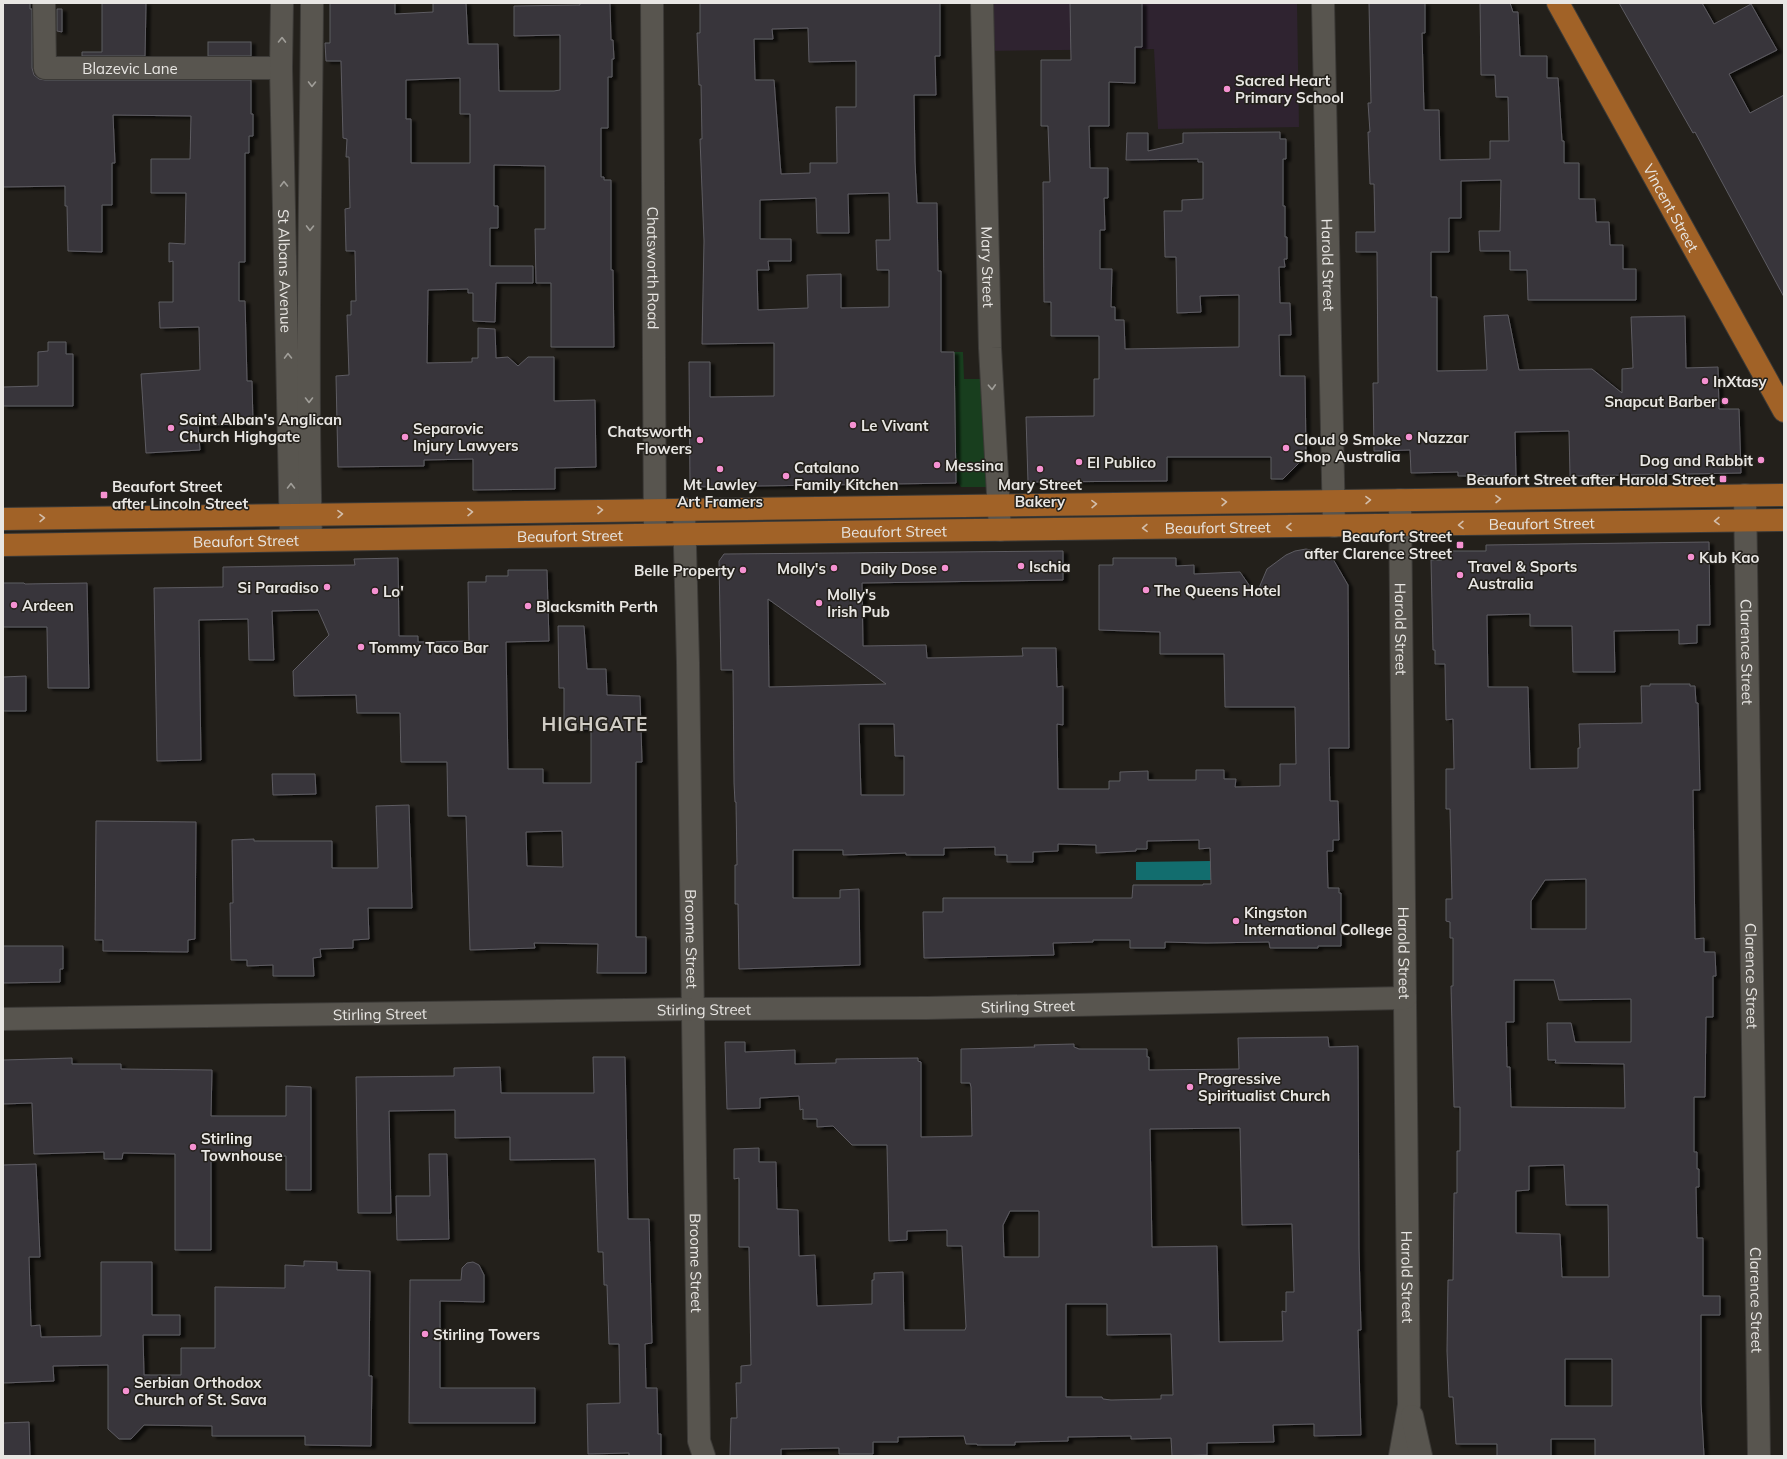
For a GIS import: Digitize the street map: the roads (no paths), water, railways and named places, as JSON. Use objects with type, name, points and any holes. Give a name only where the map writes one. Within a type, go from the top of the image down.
[{"type":"main road","name":"Vincent Street","points":[[1558,3],[1784,412]]},
{"type":"main road","name":"Beaufort Street","points":[[3,519],[655,509],[1784,495]]},
{"type":"main road","name":"Beaufort Street","points":[[3,545],[684,533],[1784,520]]},
{"type":"street","name":"Blazevic Lane","points":[[44,3],[45,68],[281,68]]},
{"type":"street","name":"St Albans Avenue","points":[[282,3],[281,68],[301,539]]},
{"type":"street","name":"St Albans Avenue","points":[[301,514],[309,351],[312,3]]},
{"type":"street","name":"Chatsworth Road","points":[[652,3],[655,534]]},
{"type":"street","name":"Mary Street","points":[[982,3],[990,348],[1000,530]]},
{"type":"street","name":"Harold Street","points":[[1323,3],[1334,526]]},
{"type":"street","name":"Clarence Street","points":[[1745,495],[1759,1456]]},
{"type":"street","name":"Harold Street","points":[[1400,500],[1409,1405],[1400,1456]]},
{"type":"street","name":"Broome Street","points":[[684,509],[699,1451]]},
{"type":"street","name":"Stirling Street","points":[[3,1019],[692,1009],[935,1008],[1405,998]]},
{"type":"street","name":"Harold Street","points":[[1409,1405],[1421,1456]]},
{"type":"water","points":[[1211,861],[1211,880],[1136,880],[1136,862]]},
{"type":"place","name":"Sacred Heart Primary School","points":[[1227,89]]},
{"type":"place","name":"InXtasy","points":[[1705,381]]},
{"type":"place","name":"Snapcut Barber","points":[[1725,401]]},
{"type":"place","name":"Le Vivant","points":[[853,425]]},
{"type":"place","name":"Saint Alban's Anglican Church Highgate","points":[[171,428]]},
{"type":"place","name":"Separovic Injury Lawyers","points":[[405,437]]},
{"type":"place","name":"Nazzar","points":[[1409,437]]},
{"type":"place","name":"Chatsworth Flowers","points":[[700,440]]},
{"type":"place","name":"Cloud 9 Smoke Shop Australia","points":[[1286,448]]},
{"type":"place","name":"Dog and Rabbit","points":[[1761,460]]},
{"type":"place","name":"El Publico","points":[[1079,462]]},
{"type":"place","name":"Messina","points":[[937,465]]},
{"type":"place","name":"Mt Lawley Art Framers","points":[[720,469]]},
{"type":"place","name":"Mary Street Bakery","points":[[1040,469]]},
{"type":"place","name":"Catalano Family Kitchen","points":[[786,476]]},
{"type":"place","name":"Beaufort Street after Harold Street","points":[[1723,479]]},
{"type":"place","name":"Beaufort Street after Lincoln Street","points":[[104,495]]},
{"type":"place","name":"Beaufort Street after Clarence Street","points":[[1460,545]]},
{"type":"place","name":"Kub Kao","points":[[1691,557]]},
{"type":"place","name":"Ischia","points":[[1021,566]]},
{"type":"place","name":"Molly's","points":[[834,568]]},
{"type":"place","name":"Daily Dose","points":[[945,568]]},
{"type":"place","name":"Belle Property","points":[[743,570]]},
{"type":"place","name":"Travel & Sports Australia","points":[[1460,575]]},
{"type":"place","name":"Si Paradiso","points":[[327,587]]},
{"type":"place","name":"The Queens Hotel","points":[[1146,590]]},
{"type":"place","name":"Lo'","points":[[375,591]]},
{"type":"place","name":"Molly's Irish Pub","points":[[819,603]]},
{"type":"place","name":"Ardeen","points":[[14,605]]},
{"type":"place","name":"Blacksmith Perth","points":[[528,606]]},
{"type":"place","name":"Tommy Taco Bar","points":[[361,647]]},
{"type":"place","name":"Kingston International College","points":[[1236,921]]},
{"type":"place","name":"Progressive Spiritualist Church","points":[[1190,1087]]},
{"type":"place","name":"Stirling Townhouse","points":[[193,1147]]},
{"type":"place","name":"Stirling Towers","points":[[425,1334]]},
{"type":"place","name":"Serbian Orthodox Church of St. Sava","points":[[126,1391]]},
{"type":"district","name":"HIGHGATE","points":[[595,724]]}]
